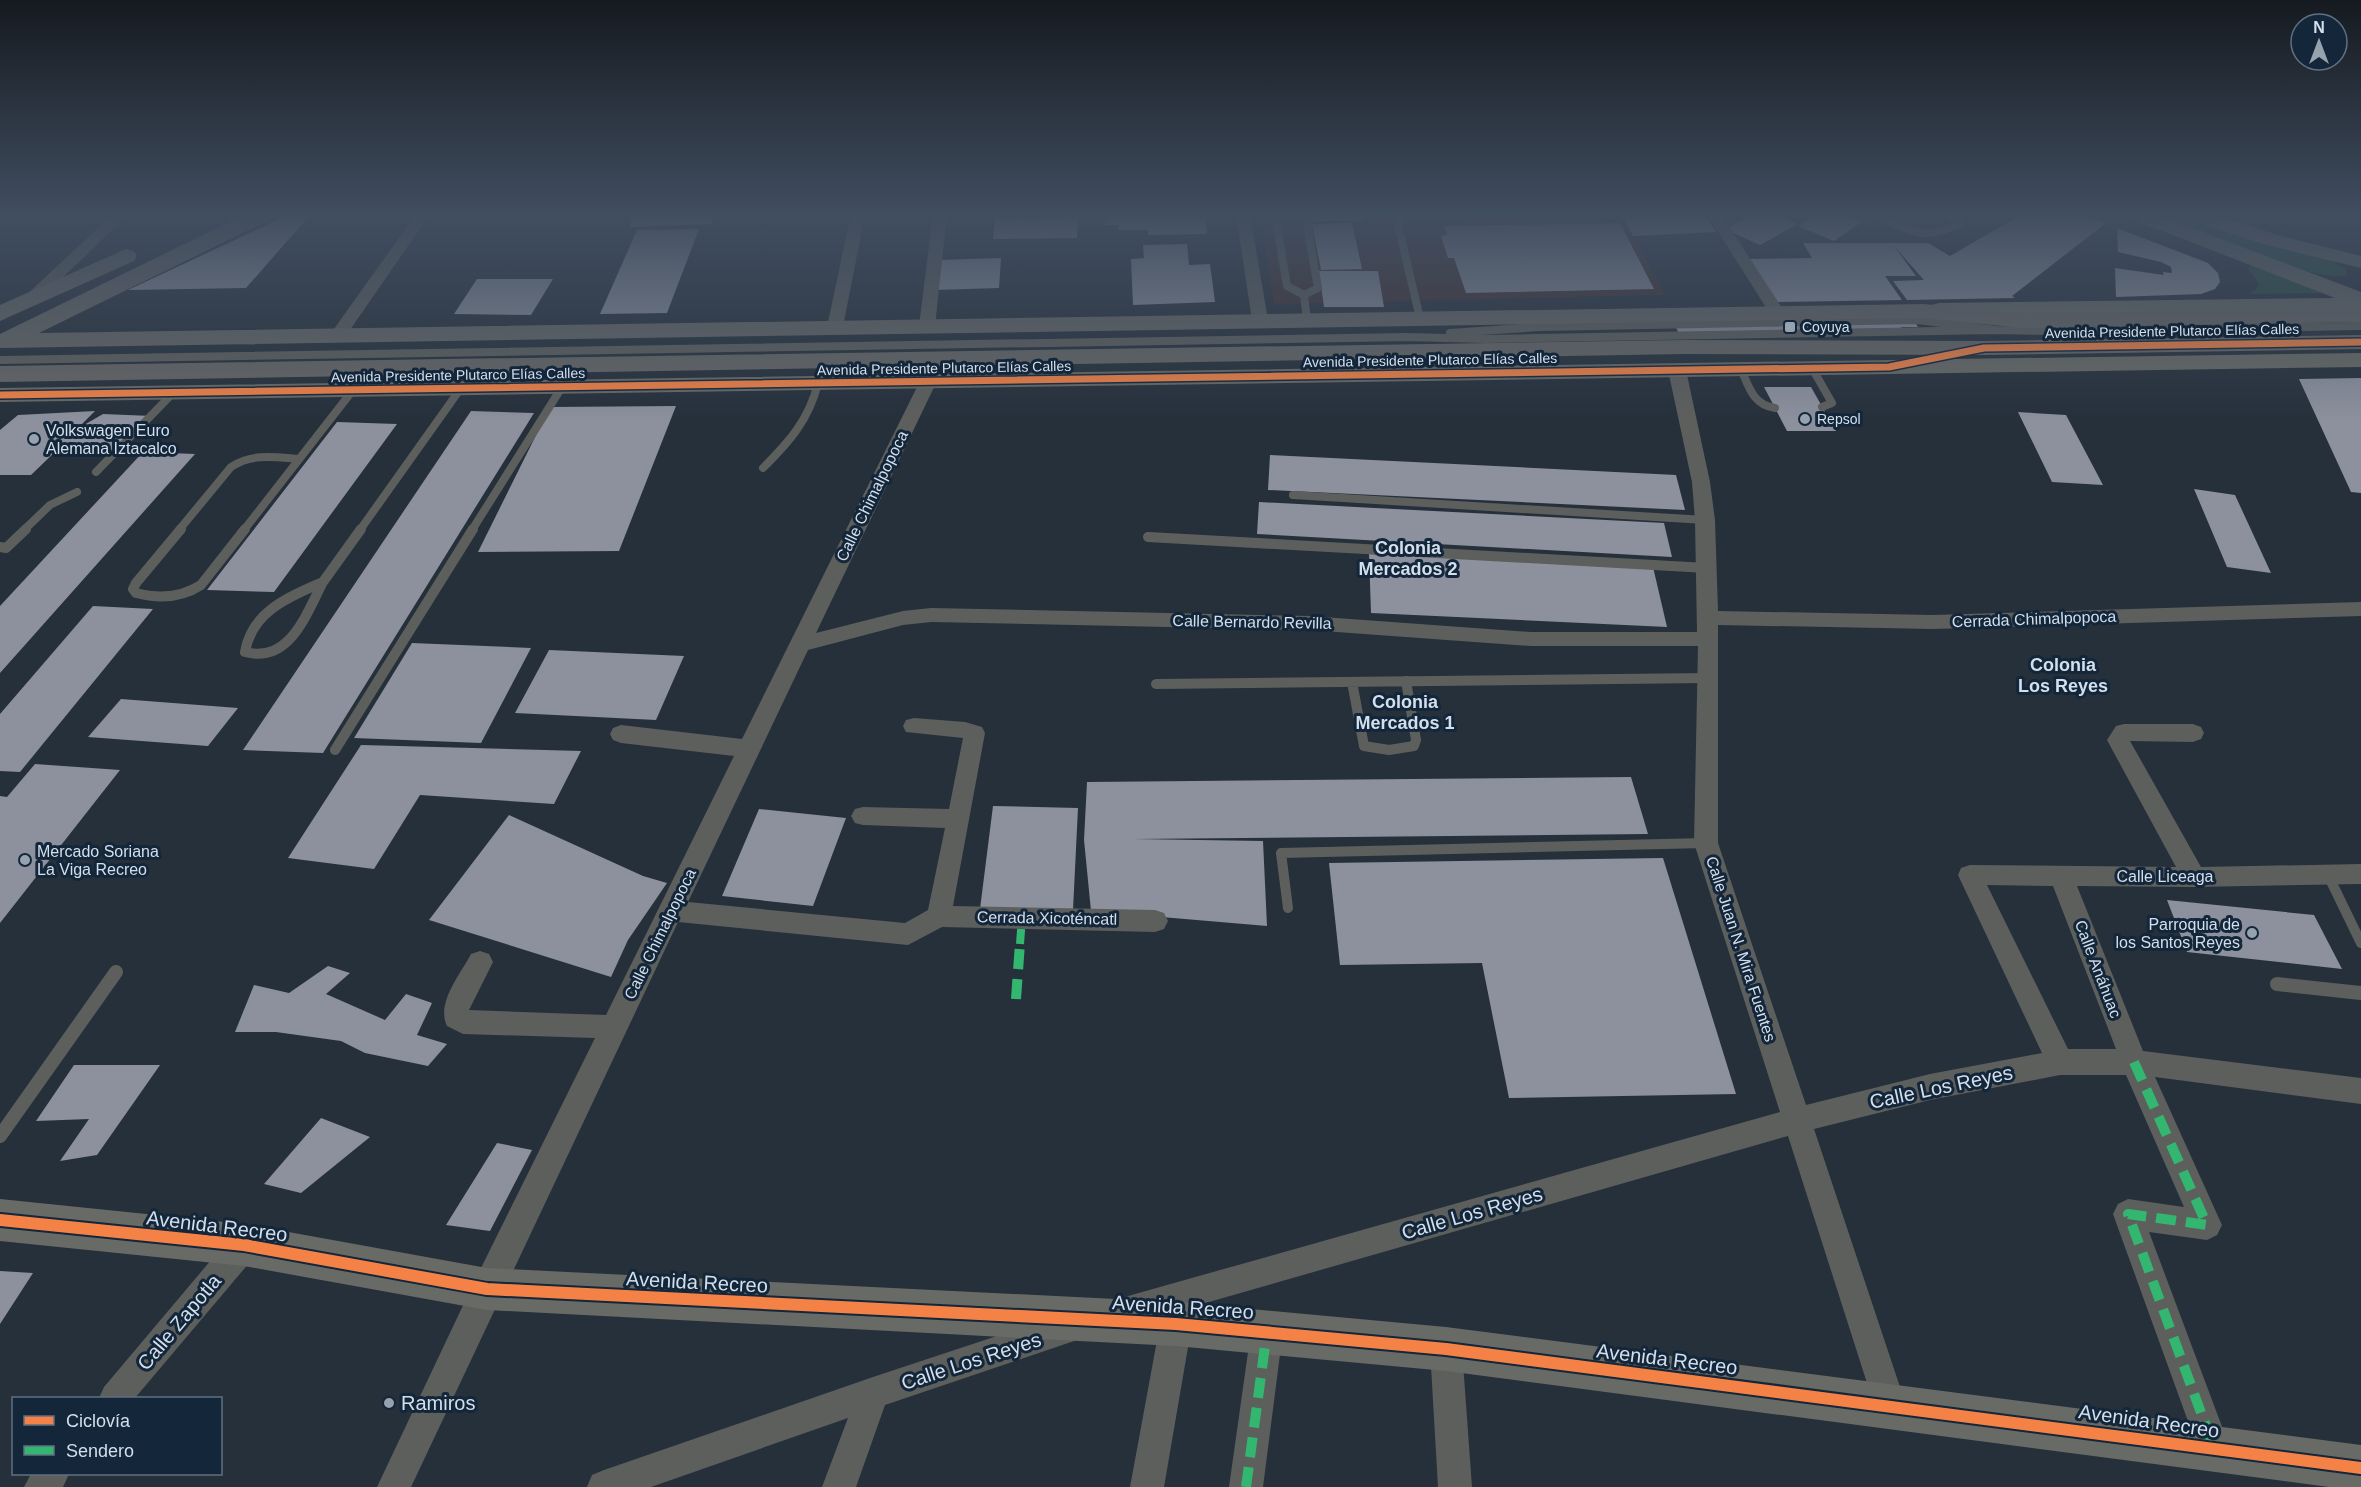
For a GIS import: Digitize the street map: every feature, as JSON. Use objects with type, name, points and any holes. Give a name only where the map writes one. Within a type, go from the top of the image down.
[{"type":"main road","points":[[0,314],[67,283]]},
{"type":"main road","points":[[1,346],[125,283]]},
{"type":"main road","name":"Avenida Presidente Plutarco Elías Calles","points":[[1,346],[337,336],[1307,319],[1414,328],[1778,314],[1924,311],[2021,321],[2361,315]]},
{"type":"main road","points":[[1888,367],[1998,342]]},
{"type":"main road","name":"Avenida Presidente Plutarco Elías Calles","points":[[0,374],[1998,342],[2361,342]]},
{"type":"main road","points":[[1234,354],[1368,375]]},
{"type":"street","points":[[29,301],[48,283]]},
{"type":"street","points":[[337,336],[374,283]]},
{"type":"street","points":[[836,327],[844,283]]},
{"type":"street","points":[[927,326],[932,283]]},
{"type":"street","points":[[1254,283],[1260,320]]},
{"type":"street","points":[[1758,283],[1778,314]]},
{"type":"street","points":[[2210,305],[2243,293],[2248,283]]},
{"type":"street","points":[[2318,283],[2361,299]]},
{"type":"street","name":"Avenida Presidente Plutarco Elías Calles","points":[[1924,311],[2361,304]]},
{"type":"street","name":"Avenida Presidente Plutarco Elías Calles","points":[[0,394],[2361,360]]},
{"type":"street","name":"Calle Juan N. Mira Fuentes","points":[[1677,370],[1701,482],[1705,520],[1709,678],[1706,843],[1890,1405]]},
{"type":"street","name":"Calle Chimalpopoca","points":[[394,1487],[928,381]]},
{"type":"street","name":"Cerrada Chimalpopoca","points":[[1706,629],[2361,609]]},
{"type":"street","name":"Calle Bernardo Revilla","points":[[801,644],[903,618],[931,615],[1309,623],[1531,639],[1706,629]]},
{"type":"street","points":[[671,911],[908,934],[939,916],[975,740],[974,733],[964,730],[914,726]]},
{"type":"street","points":[[2193,733],[2124,732],[2118,740],[2193,877]]},
{"type":"street","points":[[621,734],[750,749]]},
{"type":"street","points":[[863,816],[958,819]]},
{"type":"street","name":"Calle Liceaga","points":[[2060,1062],[1970,875],[2193,877],[2361,874]]},
{"type":"street","name":"Calle Anáhuac","points":[[2061,876],[2134,1062],[2207,1225],[2128,1214],[2214,1448]]},
{"type":"street","name":"Cerrada Xicoténcatl","points":[[939,916],[1155,921]]},
{"type":"street","points":[[480,962],[456,1008],[456,1018],[463,1022],[615,1027]]},
{"type":"street","name":"Calle Los Reyes","points":[[604,1487],[873,1393],[1095,1320],[1798,1120],[1930,1087],[2060,1062],[2134,1062],[2361,1091]]},
{"type":"street","name":"Avenida Recreo","points":[[0,1220],[244,1245],[488,1289],[1176,1324],[1446,1349],[2214,1448],[2356,1474]]},
{"type":"street","name":"Calle Zapotla","points":[[116,1397],[244,1245]]},
{"type":"street","points":[[1147,1487],[1176,1324]]},
{"type":"street","points":[[1246,1487],[1267,1331]]},
{"type":"street","points":[[1446,1349],[1455,1487]]},
{"type":"street","points":[[838,1487],[873,1393]]},
{"type":"street","points":[[41,1487],[50,1475]]},
{"type":"lane","points":[[1287,283],[1287,286],[1304,295]]},
{"type":"lane","points":[[1304,295],[1318,288],[1317,283]]},
{"type":"lane","points":[[1407,283],[1414,328]]},
{"type":"lane","points":[[1304,295],[1307,319]]},
{"type":"lane","points":[[1,346],[1414,328],[1533,339],[1966,332],[1998,342],[2072,331],[2361,326]]},
{"type":"lane","points":[[1812,368],[1831,400],[1832,404],[1822,407]]},
{"type":"lane","points":[[1740,369],[1755,401],[1764,407],[1775,408]]},
{"type":"lane","points":[[763,468],[802,427],[818,383]]},
{"type":"lane","points":[[335,750],[562,387]]},
{"type":"lane","points":[[323,582],[265,613],[245,641],[245,652],[256,655],[276,652],[289,640],[300,625],[323,582],[461,388]]},
{"type":"lane","points":[[298,459],[255,457],[237,462],[136,583],[133,589],[136,593],[184,595],[201,585],[353,390]]},
{"type":"lane","points":[[96,472],[174,392]]},
{"type":"lane","points":[[2,549],[50,505],[77,492]]},
{"type":"lane","points":[[1293,495],[1705,520]]},
{"type":"lane","points":[[1148,537],[1707,568]]},
{"type":"lane","points":[[1156,684],[1709,678]]},
{"type":"lane","points":[[1352,682],[1364,746],[1370,749],[1414,746],[1416,740],[1406,681]]},
{"type":"lane","points":[[1288,908],[1281,853],[1706,843]]},
{"type":"lane","points":[[2328,875],[2361,943]]},
{"type":"lane","points":[[0,1136],[116,972]]},
{"type":"lane","points":[[2277,984],[2361,993]]},
{"type":"shaded area","points":[[1271,283],[1659,283],[1665,295],[1274,304]]},
{"type":"green space","points":[[2300,283],[2326,293],[2249,294],[2256,290],[2259,284]]},
{"type":"building","points":[[142,283],[250,283],[246,288],[128,290]]},
{"type":"building","points":[[474,283],[550,283],[531,315],[454,314]]},
{"type":"building","points":[[613,283],[678,283],[667,313],[600,314]]},
{"type":"building","points":[[934,283],[999,283],[999,288],[933,290]]},
{"type":"building","points":[[1132,283],[1213,283],[1215,302],[1133,305]]},
{"type":"building","points":[[1321,283],[1380,283],[1384,307],[1324,307]]},
{"type":"building","points":[[1463,283],[1651,283],[1654,289],[1466,293]]},
{"type":"building","points":[[1763,283],[1890,283],[1902,300],[1774,302]]},
{"type":"building","points":[[1895,283],[2028,283],[2012,296],[2015,298],[1907,300]]},
{"type":"building","points":[[2116,283],[2219,283],[2215,289],[2201,294],[2116,297]]},
{"type":"building","points":[[1915,322],[1918,327],[1901,327],[1903,330],[1679,334],[1674,323]]},
{"type":"building","points":[[2361,378],[2361,493],[2351,492],[2299,379]]},
{"type":"building","name":"Repsol","points":[[1764,387],[1811,387],[1836,431],[1787,431]]},
{"type":"building","points":[[676,406],[619,551],[478,552],[550,407]]},
{"type":"building","name":"Volkswagen Euro Alemana Iztacalco","points":[[95,411],[77,429],[103,414],[152,416],[118,450],[59,448],[31,475],[0,475],[0,430],[18,415]]},
{"type":"building","points":[[471,411],[534,413],[323,753],[243,750]]},
{"type":"building","points":[[2018,412],[2066,415],[2103,485],[2052,482]]},
{"type":"building","points":[[337,422],[397,424],[274,592],[207,590]]},
{"type":"building","points":[[143,452],[195,454],[0,673],[0,606]]},
{"type":"building","points":[[1270,455],[1676,475],[1685,510],[1268,490]]},
{"type":"building","points":[[2194,489],[2235,495],[2271,573],[2227,567]]},
{"type":"building","points":[[1259,502],[1664,523],[1672,557],[1257,534]]},
{"type":"building","points":[[1369,554],[1653,567],[1667,627],[1371,613]]},
{"type":"building","points":[[93,606],[153,609],[20,772],[0,771],[0,714]]},
{"type":"building","points":[[412,643],[531,648],[481,743],[354,738]]},
{"type":"building","points":[[549,650],[684,656],[656,720],[515,713]]},
{"type":"building","points":[[121,699],[238,708],[208,746],[88,737]]},
{"type":"building","points":[[361,745],[581,751],[554,804],[420,795],[374,869],[288,858]]},
{"type":"building","name":"Mercado Soriana La Viga Recreo","points":[[35,764],[120,770],[0,923],[0,796],[7,797]]},
{"type":"building","points":[[1631,777],[1648,834],[1134,839],[1263,841],[1267,926],[1091,911],[1084,840],[1087,782]]},
{"type":"building","points":[[993,806],[1078,808],[1073,910],[980,909]]},
{"type":"building","points":[[759,809],[846,818],[813,906],[722,896]]},
{"type":"building","points":[[509,815],[643,876],[667,883],[628,940],[611,977],[429,920]]},
{"type":"building","points":[[1663,858],[1736,1094],[1509,1098],[1482,963],[1340,965],[1329,863]]},
{"type":"building","name":"Parroquia de los Santos Reyes","points":[[2167,900],[2314,915],[2342,969],[2187,952]]},
{"type":"building","points":[[328,966],[350,973],[326,994],[385,1020],[406,994],[432,1003],[417,1035],[447,1044],[428,1066],[365,1053],[341,1041],[276,1032],[235,1032],[254,985],[289,993]]},
{"type":"building","points":[[74,1065],[160,1065],[97,1155],[60,1161],[89,1119],[36,1121]]},
{"type":"building","points":[[321,1118],[370,1137],[301,1193],[264,1184]]},
{"type":"building","points":[[497,1143],[532,1150],[490,1231],[446,1225]]},
{"type":"building","points":[[0,1271],[33,1273],[0,1324]]},
{"type":"marked path","points":[[1016,999],[1022,917]]},
{"type":"marked path","points":[[2134,1062],[2207,1225],[2128,1214],[2214,1448]]},
{"type":"marked path","points":[[1246,1487],[1267,1331]]},
{"type":"cycle path","points":[[0,395],[1889,367],[1984,348],[2361,342]]},
{"type":"cycle path","points":[[0,1220],[244,1245],[487,1289],[1176,1324],[1446,1349],[2361,1468]]},
{"type":"place","name":"Coyuya","points":[[1790,327]]},
{"type":"place","name":"Repsol","points":[[1805,419]]},
{"type":"place","name":"Volkswagen Euro Alemana Iztacalco","points":[[34,439]]},
{"type":"place","name":"Mercado Soriana La Viga Recreo","points":[[25,860]]},
{"type":"place","name":"Parroquia de los Santos Reyes","points":[[2252,933]]},
{"type":"place","name":"Ramiros","points":[[389,1403]]},
{"type":"district","name":"Colonia Mercados 2","points":[[1408,558]]},
{"type":"district","name":"Colonia Los Reyes","points":[[2063,675]]},
{"type":"district","name":"Colonia Mercados 1","points":[[1405,712]]}]
